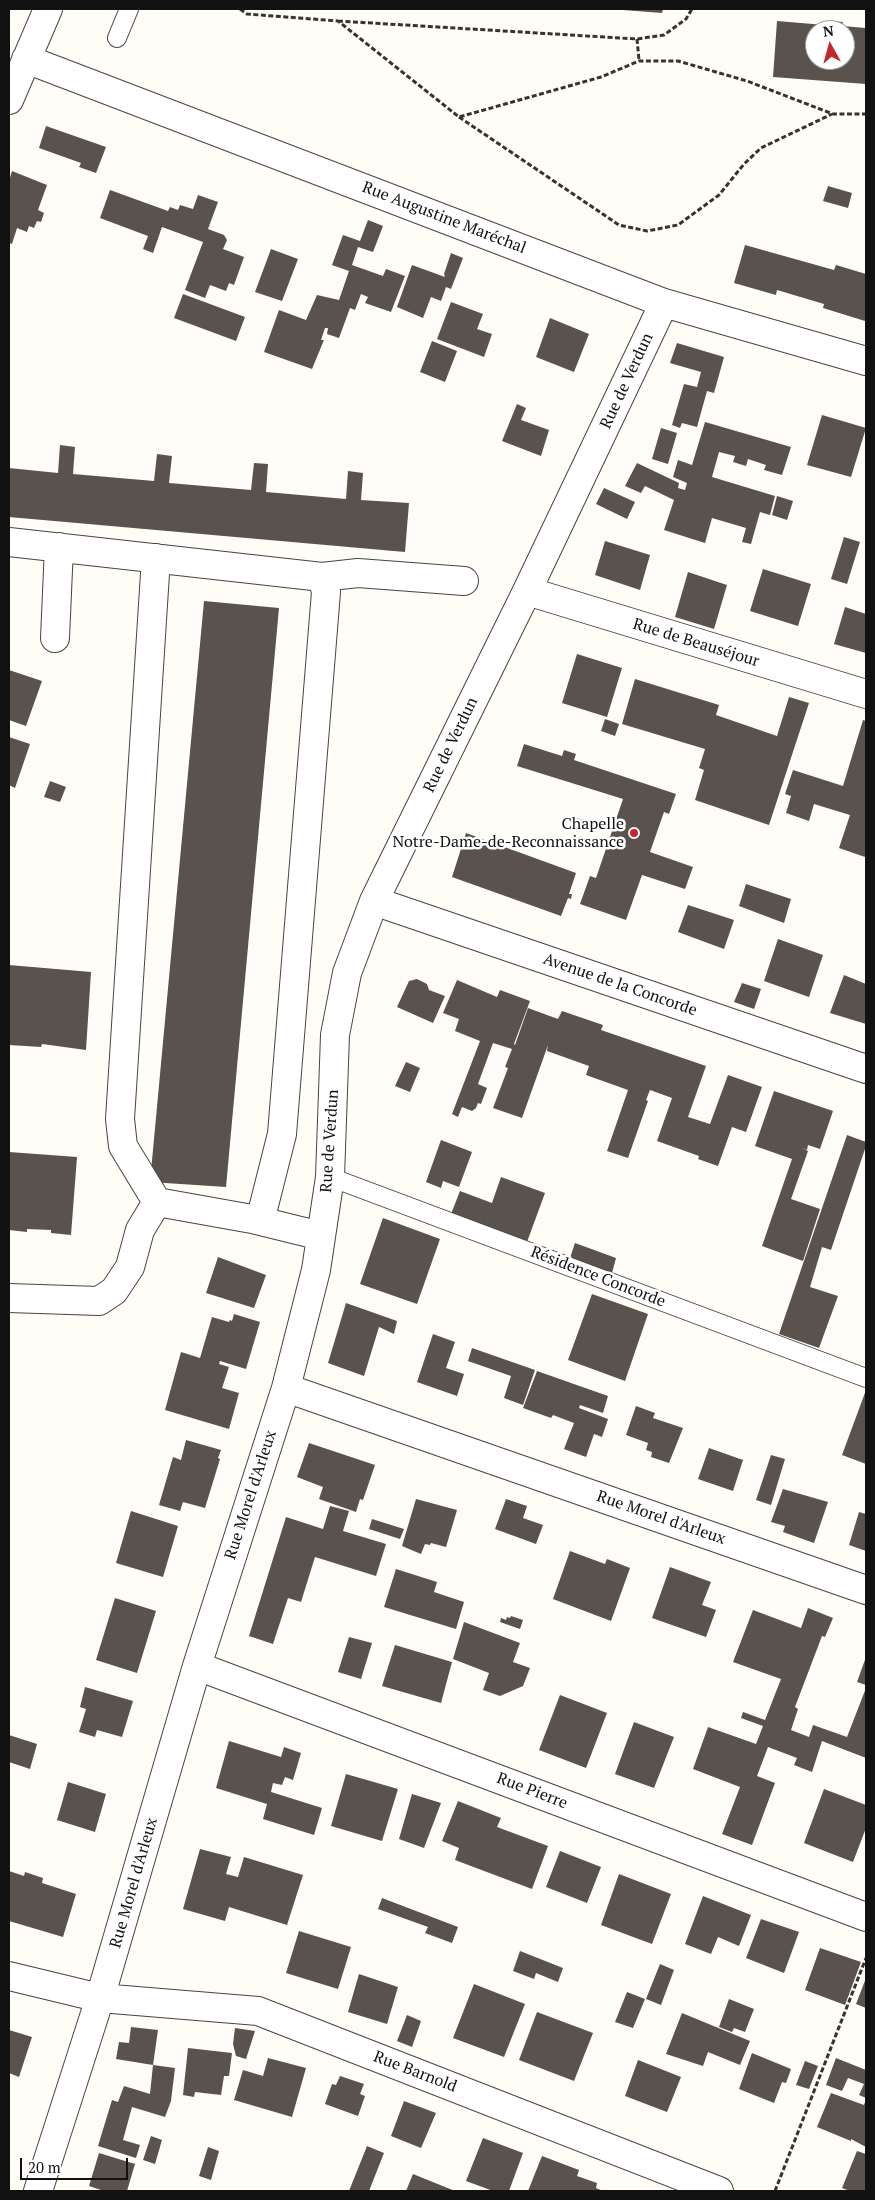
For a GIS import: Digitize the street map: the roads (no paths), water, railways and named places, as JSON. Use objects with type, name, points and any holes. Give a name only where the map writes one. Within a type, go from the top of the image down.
[{"type":"street","points":[[9,100],[48,9]]},
{"type":"street","name":"Rue Augustine Maréchal","points":[[26,59],[664,303],[866,361]]},
{"type":"street","name":"Rue de Verdun","points":[[286,1388],[316,1270],[330,1177],[336,1035],[347,973],[374,901],[527,591],[664,303]]},
{"type":"street","points":[[9,542],[322,577],[358,573],[464,581]]},
{"type":"street","points":[[55,638],[59,547]]},
{"type":"street","points":[[156,558],[120,1119],[123,1146],[157,1202],[260,1221],[321,1236]]},
{"type":"street","points":[[260,1221],[282,1134],[326,592],[322,577]]},
{"type":"street","name":"Rue de Beauséjour","points":[[527,591],[866,694]]},
{"type":"street","name":"Avenue de la Concorde","points":[[374,901],[866,1069]]},
{"type":"street","points":[[9,1298],[99,1301],[114,1291],[130,1267],[140,1230],[157,1202]]},
{"type":"street","name":"Rue Morel d'Arleux","points":[[38,2191],[100,1998],[197,1666],[286,1388],[866,1590]]},
{"type":"street","name":"Rue Pierre","points":[[197,1666],[866,1917]]},
{"type":"street","name":"Rue Barnold","points":[[9,1976],[100,1998],[258,2011],[719,2191]]},
{"type":"lane","points":[[117,38],[129,9]]},
{"type":"lane","name":"Résidence Concorde","points":[[330,1177],[866,1378]]},
{"type":"place","name":"Chapelle Notre-Dame-de-Reconnaissance","points":[[634,833]]}]
